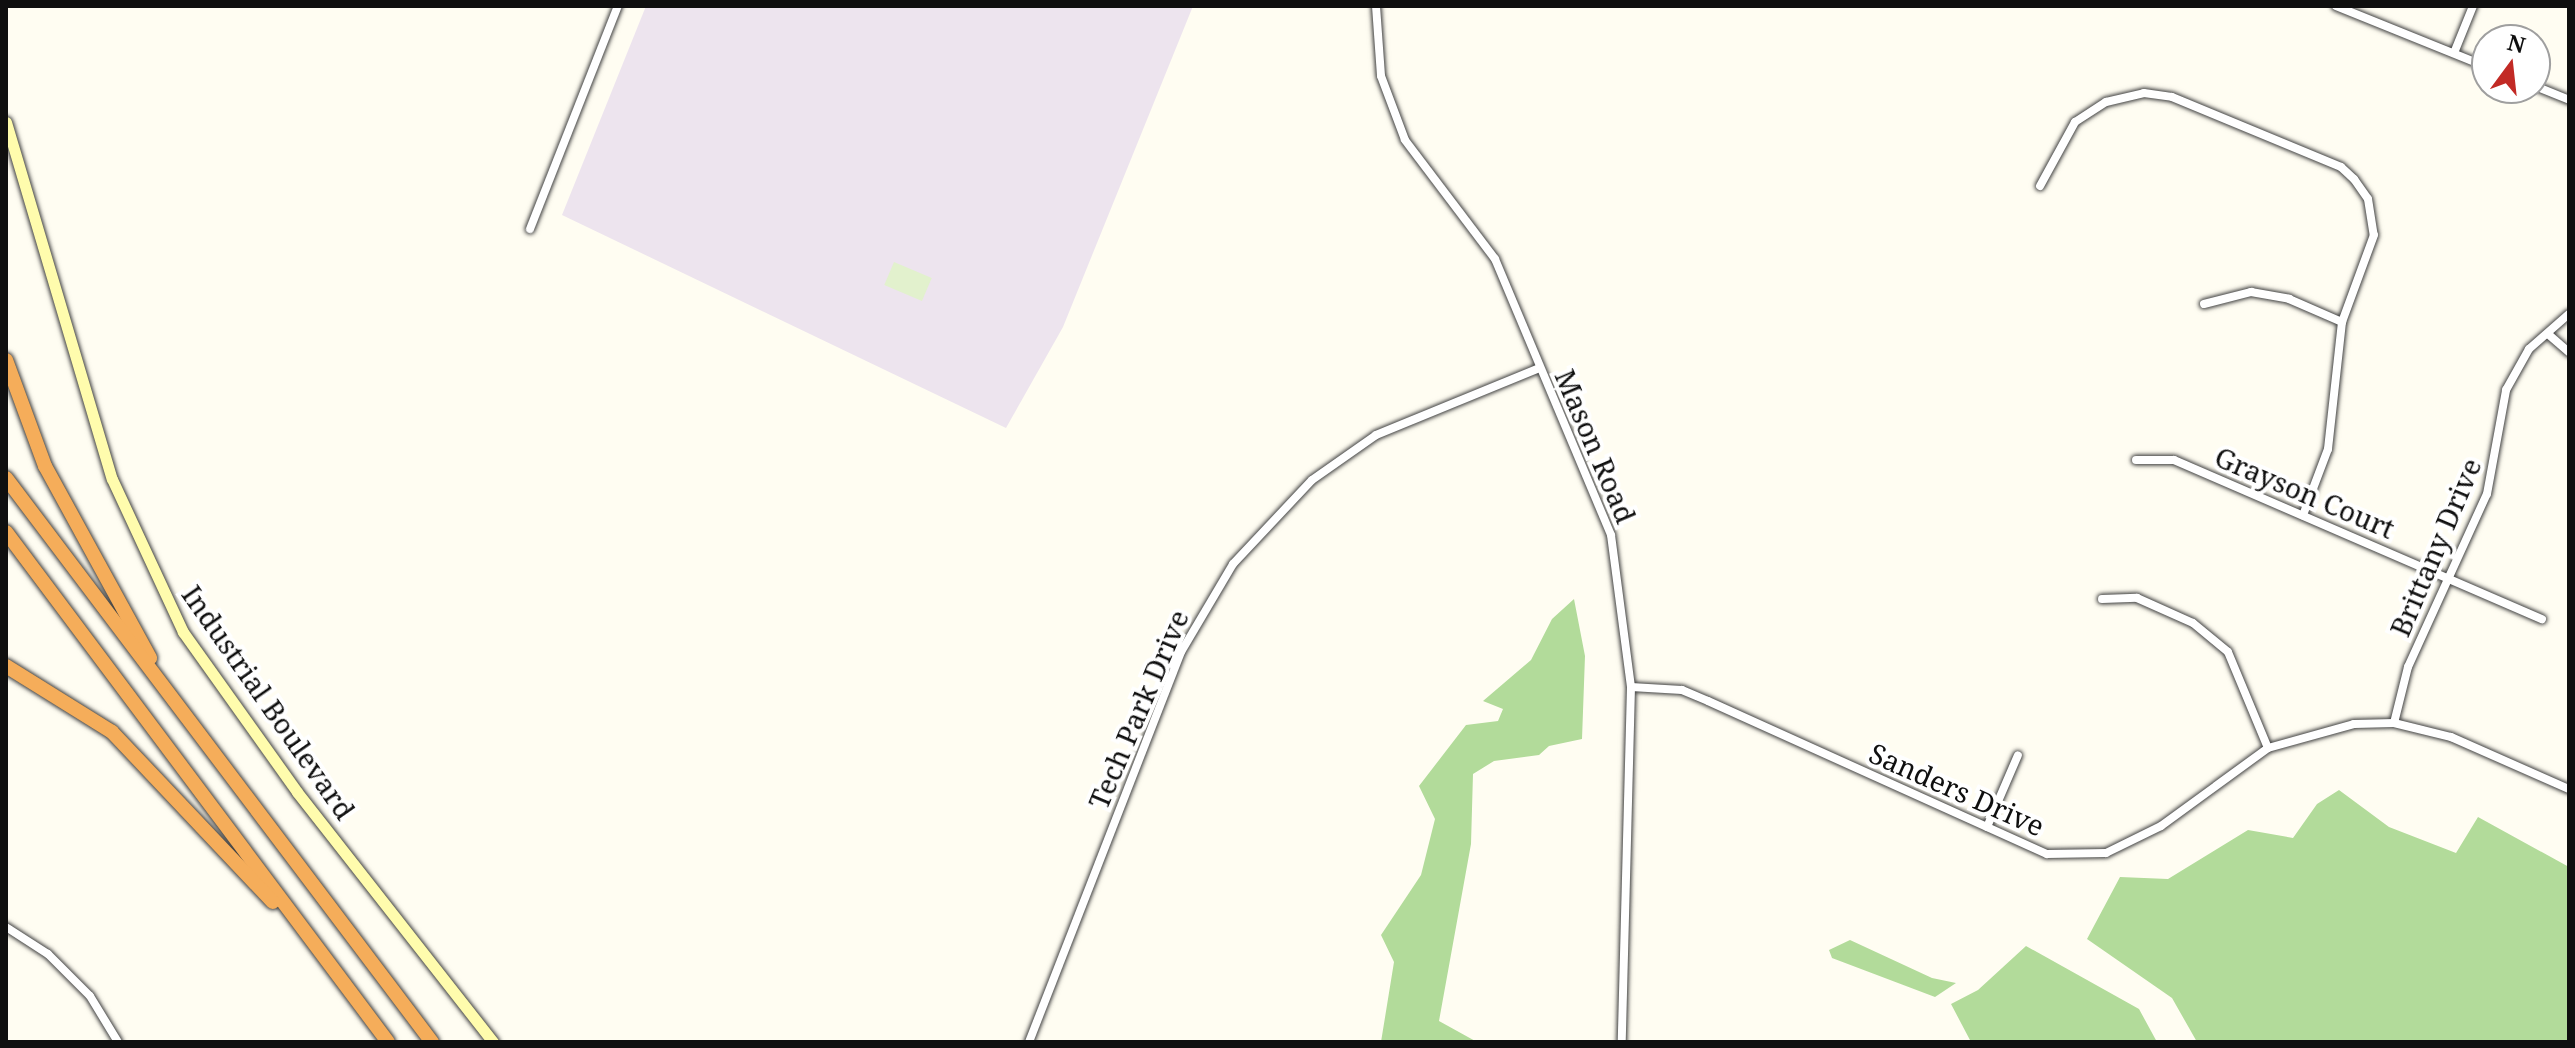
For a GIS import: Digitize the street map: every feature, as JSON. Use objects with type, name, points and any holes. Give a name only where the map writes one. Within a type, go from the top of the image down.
[{"type":"highway","points":[[6,360],[45,466],[176,703]]},
{"type":"highway","points":[[6,478],[432,1042]]},
{"type":"highway","points":[[6,532],[388,1042]]},
{"type":"highway","points":[[6,666],[112,732],[330,965]]},
{"type":"street","points":[[530,229],[618,6]]},
{"type":"street","name":"Mason Road","points":[[1376,6],[1381,76],[1405,140],[1495,259],[1611,535],[1631,687],[1622,1042]]},
{"type":"street","points":[[2336,6],[2471,60]]},
{"type":"street","points":[[2454,53],[2473,6]]},
{"type":"street","points":[[2040,186],[2075,122],[2106,102],[2144,93],[2172,97],[2341,167],[2368,199],[2374,235],[2342,322],[2328,449],[2303,515]]},
{"type":"street","name":"Industrial Boulevard","points":[[6,122],[108,467],[177,620],[297,792],[493,1042]]},
{"type":"street","points":[[2204,304],[2251,292],[2289,299],[2342,322]]},
{"type":"street","name":"Brittany Drive","points":[[2394,723],[2408,667],[2493,475],[2506,390],[2529,349],[2569,314]]},
{"type":"street","points":[[2548,334],[2569,352]]},
{"type":"street","name":"Tech Park Drive","points":[[1029,1042],[1181,652],[1233,564],[1312,480],[1376,435],[1539,368]]},
{"type":"street","name":"Grayson Court","points":[[2136,460],[2174,460],[2542,619]]},
{"type":"street","points":[[2102,599],[2137,598],[2193,623],[2228,652],[2268,748]]},
{"type":"street","name":"Sanders Drive","points":[[1631,687],[1695,696],[2047,854],[2106,853],[2161,826],[2268,748],[2354,724],[2394,723],[2451,737],[2569,789]]},
{"type":"street","points":[[1987,827],[2018,755]]},
{"type":"street","points":[[6,927],[48,954],[90,996],[118,1042]]},
{"type":"shaded area","points":[[646,6],[1193,6],[1063,327],[1006,428],[562,215]]},
{"type":"green space","points":[[894,262],[932,278],[922,301],[884,285]]},
{"type":"green space","points":[[1574,599],[1585,656],[1582,739],[1549,746],[1539,755],[1494,761],[1473,774],[1471,844],[1439,1021],[1477,1042],[1381,1042],[1394,962],[1381,935],[1421,875],[1435,819],[1419,786],[1466,725],[1498,721],[1503,709],[1483,701],[1531,660],[1552,619]]},
{"type":"green space","points":[[2339,790],[2389,827],[2456,853],[2478,817],[2569,867],[2569,1042],[2197,1042],[2172,998],[2087,939],[2120,877],[2168,879],[2248,830],[2293,838],[2317,804]]},
{"type":"green space","points":[[1850,940],[1932,978],[1956,983],[1935,997],[1832,958],[1829,950]]},
{"type":"green space","points":[[2026,946],[2139,1009],[2157,1042],[1971,1042],[1951,1004],[1978,990]]}]
